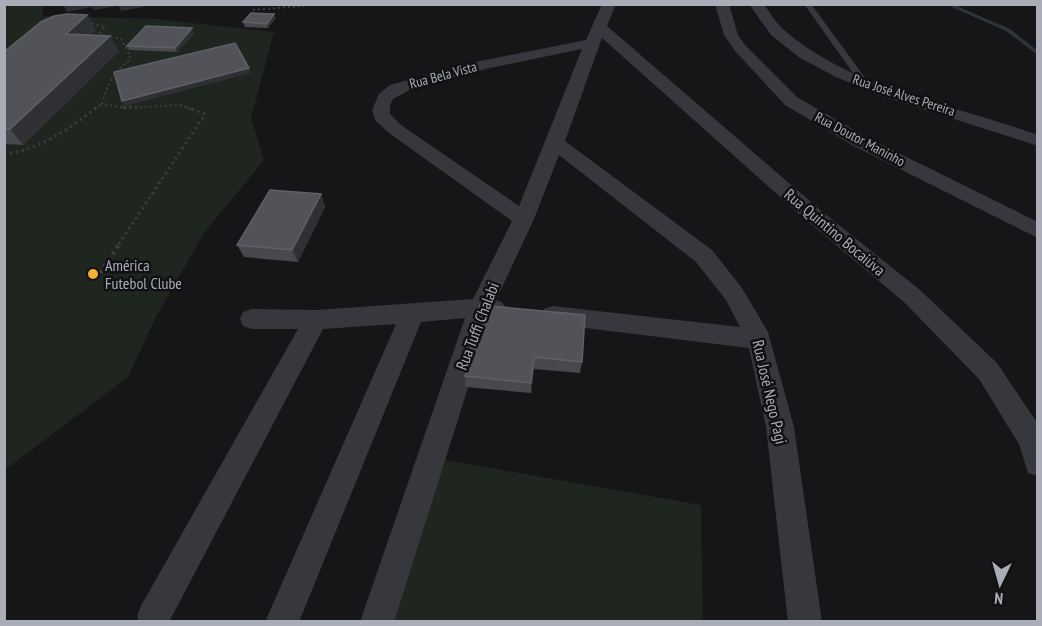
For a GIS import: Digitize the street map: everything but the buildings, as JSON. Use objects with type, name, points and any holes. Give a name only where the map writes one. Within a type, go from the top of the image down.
[{"type":"street","name":"Rua Tuffi Chalabi","points":[[377,621],[481,308],[524,219],[609,4]]},
{"type":"street","name":"Rua Doutor Maninho","points":[[722,4],[731,35],[740,48],[791,101],[859,141],[1038,231]]},
{"type":"street","name":"Rua José Alves Pereira","points":[[756,4],[761,14],[778,33],[836,72],[866,85],[1038,141]]},
{"type":"street","name":"Rua Bela Vista","points":[[524,219],[395,129],[381,116],[380,105],[387,95],[405,86],[596,35]]},
{"type":"street","name":"Rua Quintino Bocaiúva","points":[[596,35],[912,296],[987,371],[1032,440],[1038,463]]},
{"type":"street","name":"Rua José Nego Pagi","points":[[555,143],[704,256],[734,294],[759,339],[780,427],[805,621]]},
{"type":"street","points":[[252,319],[316,320],[481,308],[759,339]]},
{"type":"street","points":[[282,621],[412,314]]},
{"type":"street","points":[[154,616],[316,320]]},
{"type":"lane","points":[[807,4],[866,85]]},
{"type":"path","points":[[254,10],[303,6],[299,4]]},
{"type":"path","points":[[86,22],[105,27],[99,34],[121,39],[130,55],[129,61],[120,67],[106,89],[102,104]]},
{"type":"path","points":[[4,154],[14,153],[68,130],[79,123],[92,109],[102,104],[126,108],[182,105],[205,114],[99,273]]},
{"type":"shaded area","name":"América Futebol Clube","points":[[8,5],[43,5],[43,16],[156,19],[274,32],[251,118],[264,160],[204,233],[157,315],[128,377],[5,470],[4,17]]},
{"type":"shaded area","points":[[439,459],[701,505],[703,621],[393,622]]},
{"type":"waterway","points":[[947,4],[1008,30],[1038,54]]},
{"type":"place","name":"América Futebol Clube","points":[[93,274]]}]
